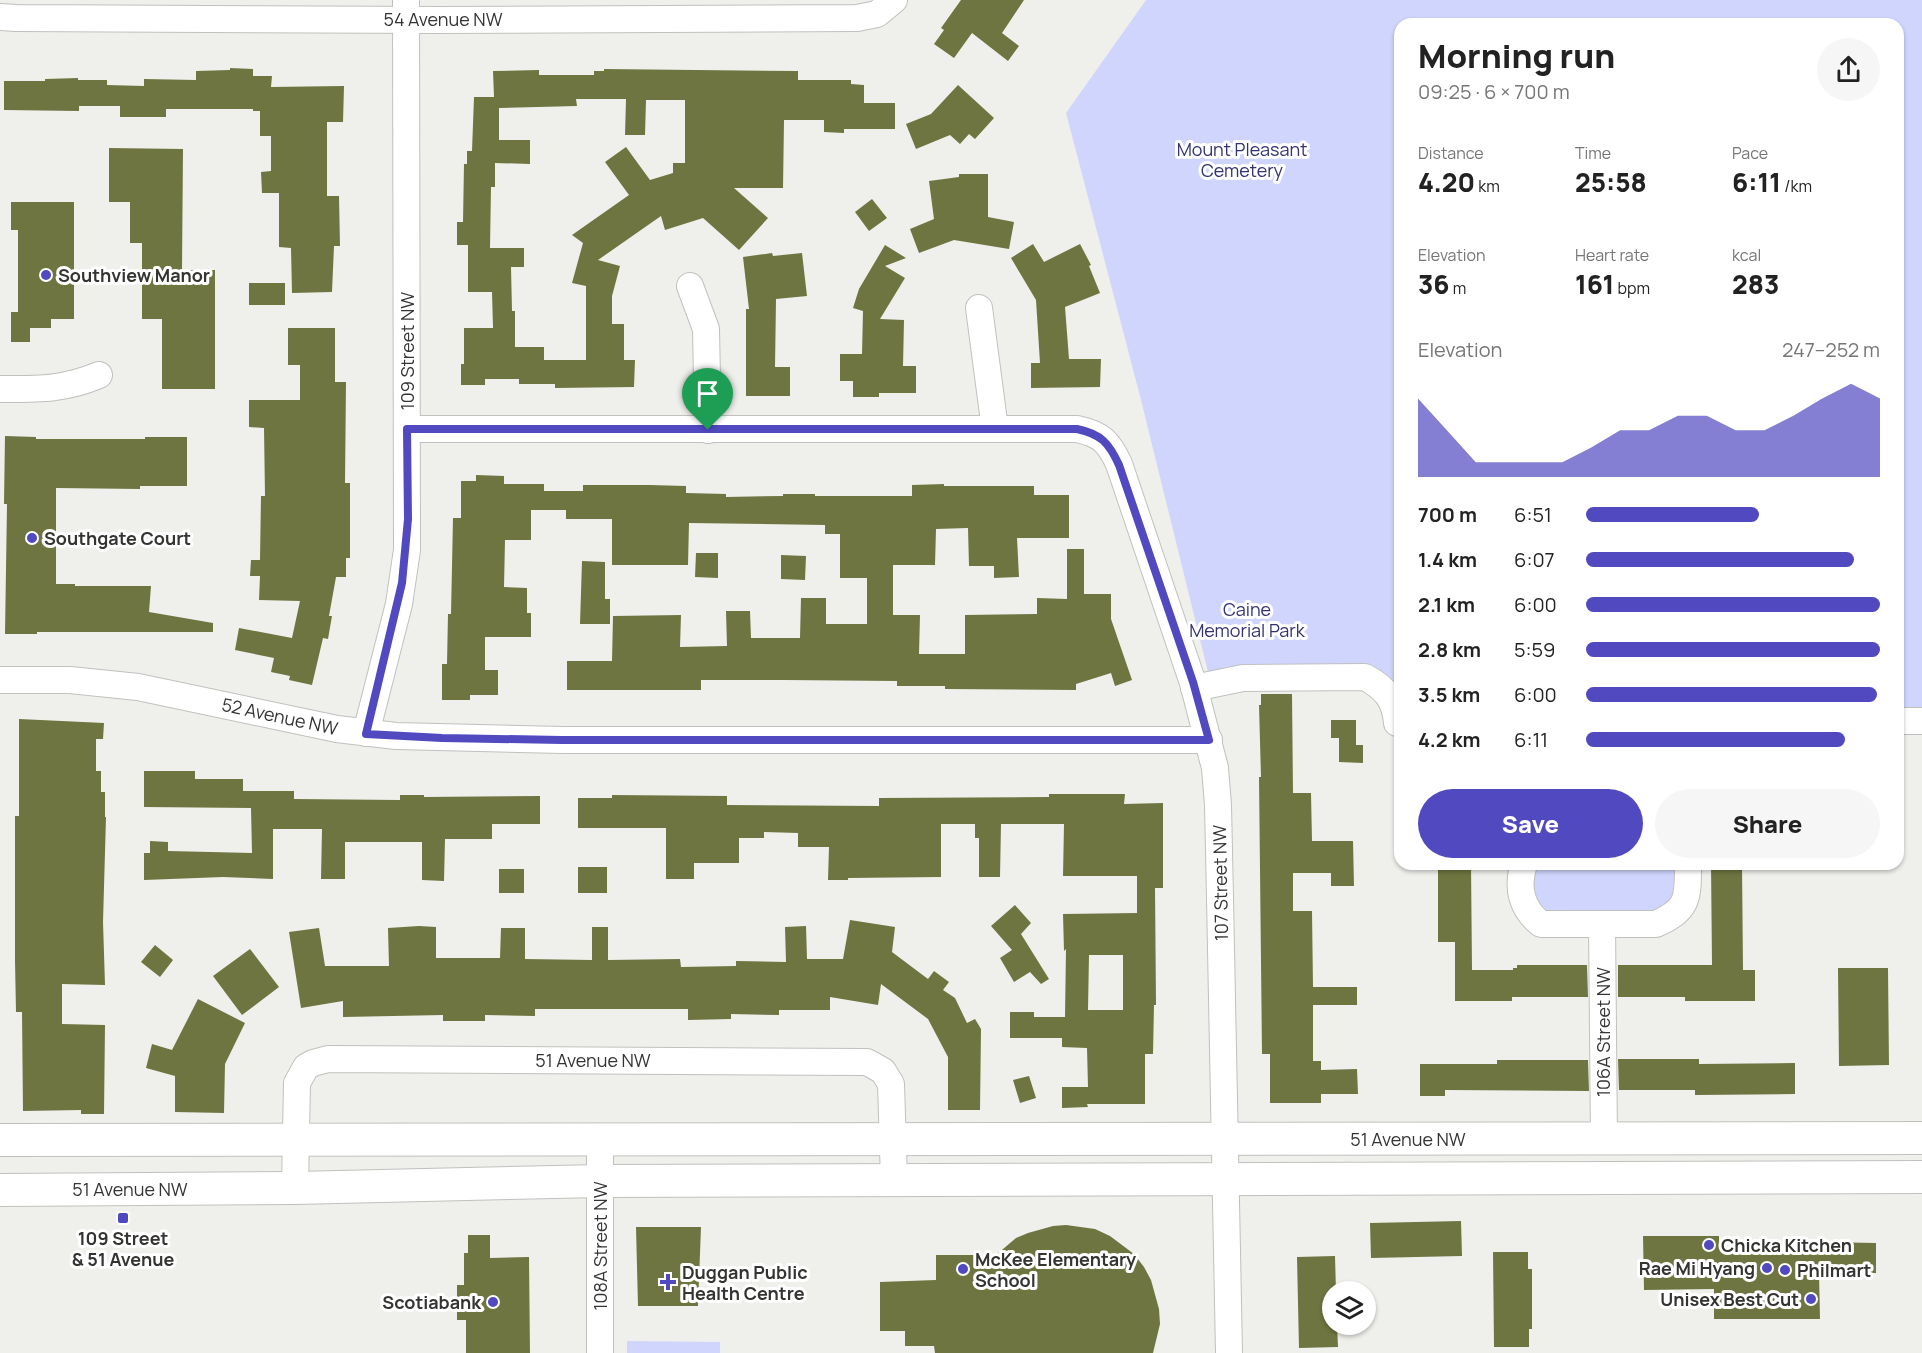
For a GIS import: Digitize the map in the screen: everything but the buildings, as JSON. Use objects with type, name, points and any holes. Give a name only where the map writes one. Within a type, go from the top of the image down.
[{"type":"main road","name":"51 Avenue NW","points":[[0,1140],[1922,1138]]},
{"type":"main road","name":"51 Avenue NW","points":[[0,1190],[295,1188],[600,1181],[1922,1178]]},
{"type":"street","name":"54 Avenue NW","points":[[0,17],[62,9],[406,10],[857,18],[867,17],[889,5]]},
{"type":"street","name":"109 Street NW","points":[[366,734],[399,604],[404,574],[408,519],[406,10]]},
{"type":"street","points":[[690,286],[706,329],[708,430]]},
{"type":"street","points":[[407,429],[995,429],[979,308]]},
{"type":"street","points":[[0,389],[52,389],[70,386],[99,375]]},
{"type":"street","name":"107 Street NW","points":[[995,429],[1077,429],[1097,435],[1109,446],[1119,465],[1194,688],[1209,740],[1215,768],[1218,805],[1229,1353]]},
{"type":"street","points":[[1194,688],[1243,678],[1365,677],[1388,694],[1394,710]]},
{"type":"street","name":"52 Avenue NW","points":[[0,680],[70,680],[138,687],[366,734],[442,738],[1209,740]]},
{"type":"street","points":[[1904,721],[1922,721]]},
{"type":"street","points":[[1522,870],[1522,900],[1529,914],[1541,924],[1656,924],[1670,918],[1680,909],[1688,895],[1688,870]]},
{"type":"street","name":"106A Street NW","points":[[1602,924],[1604,1140]]},
{"type":"street","name":"51 Avenue NW","points":[[295,1188],[295,1094],[300,1074],[313,1063],[328,1059],[867,1062],[883,1071],[891,1084],[894,1180]]},
{"type":"street","name":"108A Street NW","points":[[600,1139],[600,1353]]},
{"type":"green space","name":"Mount Pleasant Cemetery","points":[[1146,0],[1922,0],[1922,710],[1904,710],[1904,18],[1394,18],[1394,693],[1209,676],[1140,396],[1066,113]]},
{"type":"green space","points":[[1533,870],[1677,870],[1679,893],[1654,915],[1545,915],[1531,897]]},
{"type":"green space","points":[[627,1341],[720,1342],[720,1353],[627,1353]]},
{"type":"place","name":"Southview Manor","points":[[46,275]]},
{"type":"place","name":"Southgate Court","points":[[32,538]]},
{"type":"place","name":"109 Street & 51 Avenue","points":[[123,1218]]},
{"type":"place","name":"Chicka Kitchen","points":[[1709,1245]]},
{"type":"place","name":"Rae Mi Hyang","points":[[1767,1268]]},
{"type":"place","name":"McKee Elementary School","points":[[963,1269]]},
{"type":"place","name":"Philmart","points":[[1785,1270]]},
{"type":"place","name":"Duggan Public Health Centre","points":[[668,1282]]},
{"type":"place","name":"Unisex Best Cut","points":[[1811,1299]]},
{"type":"place","name":"Scotiabank","points":[[493,1302]]},
{"type":"route","points":[[407,429],[708,430],[1077,429],[1097,435],[1109,446],[1119,465],[1193,682],[1209,740],[562,740],[366,734],[399,604],[407,550],[407,429]]},
{"type":"park label","name":"Caine Memorial Park","points":[[1247,619]]}]
